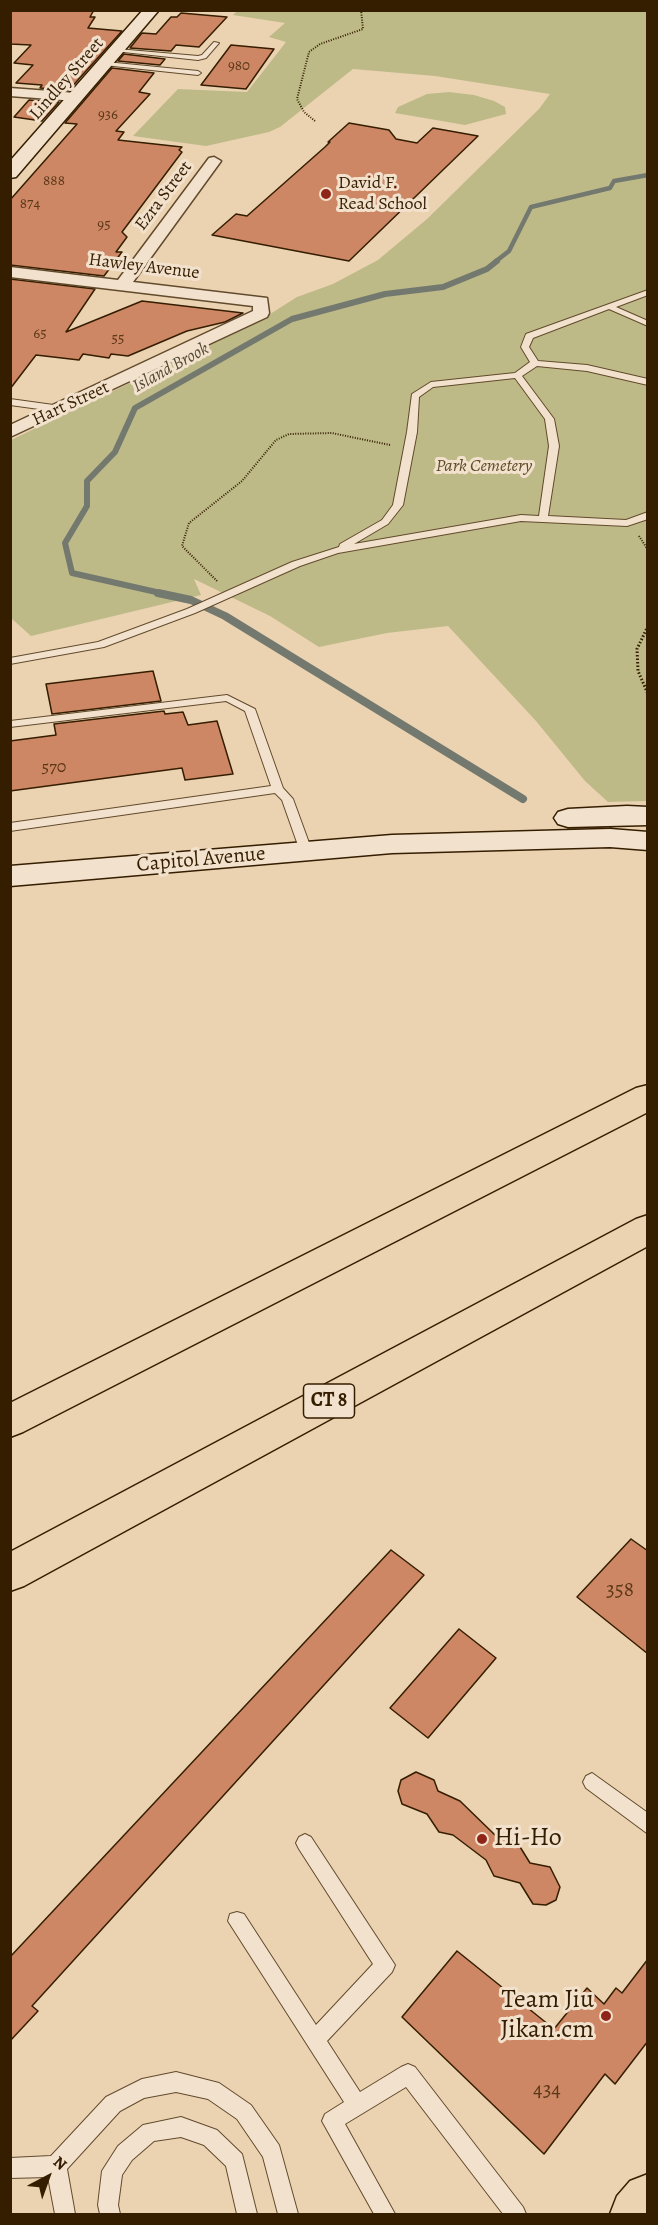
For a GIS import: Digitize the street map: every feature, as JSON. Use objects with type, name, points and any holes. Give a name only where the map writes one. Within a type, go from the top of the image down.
[{"type":"main road","name":"Lindley Street","points":[[10,173],[152,10]]},
{"type":"main road","name":"Capitol Avenue","points":[[392,844],[449,825],[627,814],[648,816]]},
{"type":"main road","name":"Capitol Avenue","points":[[10,876],[392,844],[610,838],[648,841]]},
{"type":"main road","points":[[10,1421],[648,1097]]},
{"type":"main road","name":"CT 8","points":[[10,1573],[648,1229]]},
{"type":"main road","points":[[635,2214],[648,2199]]},
{"type":"street","points":[[10,92],[76,98]]},
{"type":"street","name":"Ezra Street","points":[[123,284],[214,161]]},
{"type":"street","name":"Hawley Avenue","points":[[10,272],[261,302],[261,313]]},
{"type":"street","name":"Hart Street","points":[[10,432],[261,313]]},
{"type":"lane","points":[[112,57],[198,58],[204,57],[216,44]]},
{"type":"lane","points":[[112,57],[198,73]]},
{"type":"lane","points":[[535,363],[525,347],[529,336],[558,323],[610,307],[648,292]]},
{"type":"lane","points":[[610,307],[648,324]]},
{"type":"lane","points":[[336,550],[385,522],[399,505],[415,396],[431,385],[506,378],[517,375],[535,363],[586,368],[648,382]]},
{"type":"lane","points":[[517,375],[549,419],[554,446],[543,519]]},
{"type":"lane","points":[[10,402],[61,409]]},
{"type":"lane","points":[[10,661],[100,645],[214,602],[296,564],[336,550],[521,518],[627,522],[648,515]]},
{"type":"lane","points":[[10,724],[227,698],[250,709],[278,789],[287,799],[306,851]]},
{"type":"lane","points":[[10,826],[278,789]]},
{"type":"lane","points":[[592,1782],[648,1825]]},
{"type":"lane","points":[[305,1843],[385,1965],[315,2040]]},
{"type":"lane","points":[[237,1921],[357,2105]]},
{"type":"lane","points":[[385,2214],[332,2121],[408,2074],[516,2214]]},
{"type":"lane","points":[[10,2168],[56,2166],[113,2104],[142,2089],[176,2082],[212,2090],[244,2112],[272,2152],[288,2214]]},
{"type":"lane","points":[[110,2214],[108,2205],[112,2171],[125,2153],[150,2132],[181,2127],[210,2137],[235,2161],[247,2214]]},
{"type":"lane","points":[[56,2166],[65,2214]]},
{"type":"path","points":[[315,121],[304,112],[297,99],[309,52],[320,44],[363,29],[361,10]]},
{"type":"path","points":[[233,593],[213,578],[182,546],[189,523],[242,481],[276,440],[289,434],[332,433],[408,450]]},
{"type":"path","points":[[648,626],[637,649],[638,671],[648,694]]},
{"type":"green space","name":"Park Cemetery","points":[[238,10],[647,11],[647,801],[608,802],[585,781],[536,721],[448,626],[387,633],[319,647],[270,616],[194,579],[201,595],[31,636],[11,618],[11,440],[259,321],[297,297],[333,284],[378,260],[427,219],[539,109],[550,94],[435,76],[353,69],[280,127],[269,132],[206,146],[133,136],[178,89],[247,92],[286,42],[269,37],[285,23],[233,15]]},
{"type":"green space","points":[[449,92],[474,95],[494,101],[505,107],[506,114],[465,125],[395,113],[398,107],[427,94]]},
{"type":"building","points":[[10,10],[94,10],[90,17],[95,17],[88,28],[122,31],[69,90],[40,88],[42,85],[16,83],[33,65],[14,63],[31,45],[10,44]]},
{"type":"building","points":[[181,13],[227,17],[199,47],[176,45],[171,51],[130,48],[142,33],[156,34],[171,17],[177,17]]},
{"type":"building","points":[[231,45],[274,49],[246,89],[201,85]]},
{"type":"building","points":[[124,54],[165,59],[160,65],[118,61]]},
{"type":"building","points":[[112,68],[154,73],[139,92],[150,94],[116,131],[124,132],[118,140],[182,147],[179,150],[182,152],[122,232],[127,237],[116,252],[122,252],[104,276],[10,265],[10,200],[77,124],[65,123]]},
{"type":"building","points":[[29,100],[59,102],[42,121],[14,117]]},
{"type":"building","points":[[349,123],[389,130],[396,139],[417,143],[433,128],[478,136],[349,261],[212,235],[236,214],[247,216]]},
{"type":"building","points":[[10,279],[95,289],[66,332],[142,301],[243,313],[225,322],[187,331],[128,356],[111,354],[109,358],[83,354],[79,360],[36,355],[10,389]]},
{"type":"building","points":[[153,671],[161,701],[52,714],[46,684]]},
{"type":"building","points":[[164,711],[165,714],[183,712],[188,725],[217,721],[233,774],[185,780],[182,768],[10,791],[10,741],[56,735],[54,724]]},
{"type":"building","points":[[631,1539],[648,1551],[648,1654],[577,1597]]},
{"type":"building","points":[[391,1550],[424,1575],[32,2006],[38,2011],[10,2041],[10,1957]]},
{"type":"building","points":[[459,1629],[496,1658],[428,1738],[390,1708]]},
{"type":"building","name":"Hi-Ho","points":[[416,1772],[434,1780],[438,1791],[460,1801],[495,1835],[517,1842],[530,1863],[550,1867],[560,1887],[556,1900],[546,1905],[533,1904],[520,1883],[494,1876],[486,1860],[453,1835],[439,1832],[427,1814],[402,1804],[398,1791],[401,1780]]},
{"type":"building","points":[[457,1951],[554,2029],[587,1988],[604,2004],[616,1988],[622,1993],[648,1959],[648,2041],[615,2084],[605,2074],[544,2154],[402,2017]]},
{"type":"waterway","name":"Island Brook","points":[[495,262],[509,251],[531,207],[610,188],[614,181],[648,175]]},
{"type":"waterway","name":"Island Brook","points":[[165,594],[72,573],[65,543],[87,506],[87,481],[115,452],[135,408],[292,319],[385,294],[443,287],[487,269],[497,261]]},
{"type":"waterway","name":"Island Brook","points":[[158,593],[191,600],[225,616],[523,799]]},
{"type":"place","name":"David F. Read School","points":[[326,194]]},
{"type":"place","name":"Hi-Ho","points":[[482,1839]]},
{"type":"place","name":"Team Jiu Jikan.cm","points":[[606,2016]]}]
